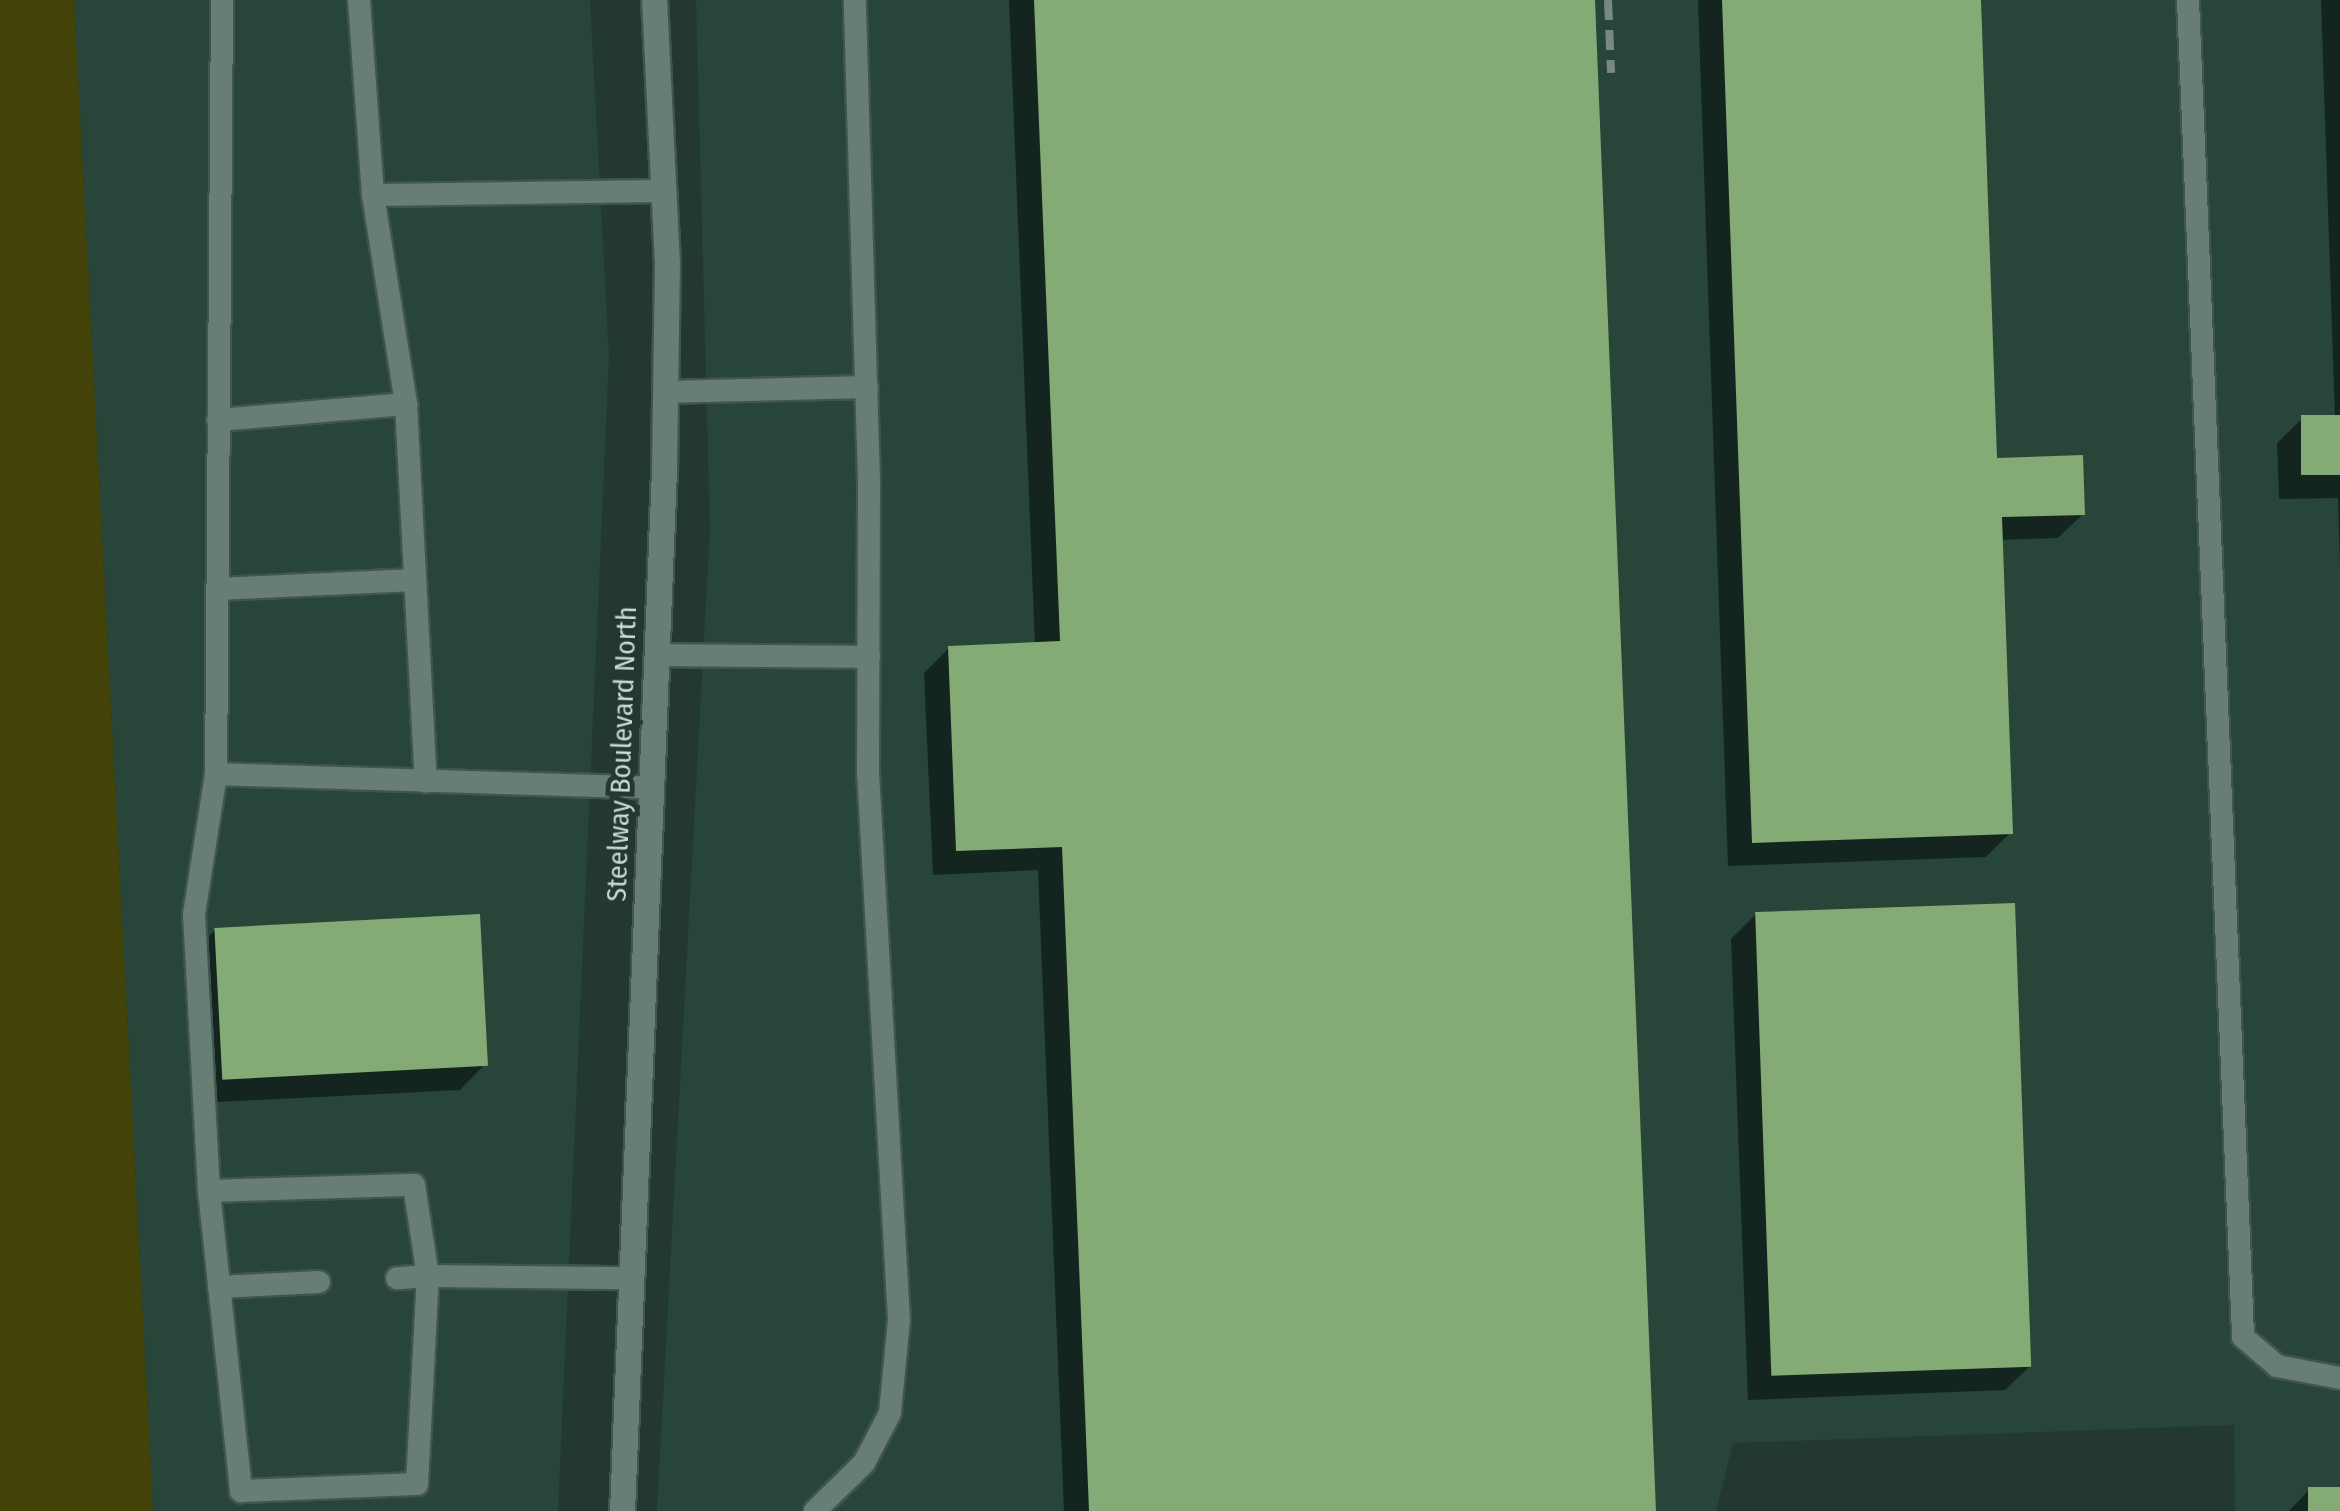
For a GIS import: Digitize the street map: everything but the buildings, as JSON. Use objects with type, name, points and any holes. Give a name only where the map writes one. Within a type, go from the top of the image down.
[{"type":"street","name":"Steelway Boulevard North","points":[[622,1511],[665,392],[663,191],[654,0]]},
{"type":"lane","points":[[210,1191],[414,1186],[428,1276],[416,1484],[242,1492],[210,1191],[194,914],[216,774],[222,0]]},
{"type":"lane","points":[[358,0],[374,195],[406,404],[426,781]]},
{"type":"lane","points":[[815,1511],[864,1462],[890,1413],[900,1320],[868,773],[867,387],[855,0]]},
{"type":"lane","points":[[2188,0],[2243,1337],[2277,1366],[2340,1378]]},
{"type":"lane","points":[[374,195],[663,191]]},
{"type":"lane","points":[[665,392],[867,387]]},
{"type":"lane","points":[[218,420],[406,404]]},
{"type":"lane","points":[[218,590],[415,580]]},
{"type":"lane","points":[[656,655],[869,657]]},
{"type":"lane","points":[[216,774],[651,788]]},
{"type":"lane","points":[[398,1278],[631,1278]]},
{"type":"lane","points":[[219,1287],[319,1282]]},
{"type":"shaded area","points":[[0,0],[74,0],[153,1511],[0,1511]]},
{"type":"shaded area","points":[[74,0],[590,0],[609,357],[558,1511],[153,1511]]},
{"type":"shaded area","points":[[696,0],[2340,0],[2340,1511],[2235,1511],[2234,1425],[1733,1443],[1716,1511],[657,1511],[710,527]]},
{"type":"railway","points":[[1608,0],[1611,73]]}]
